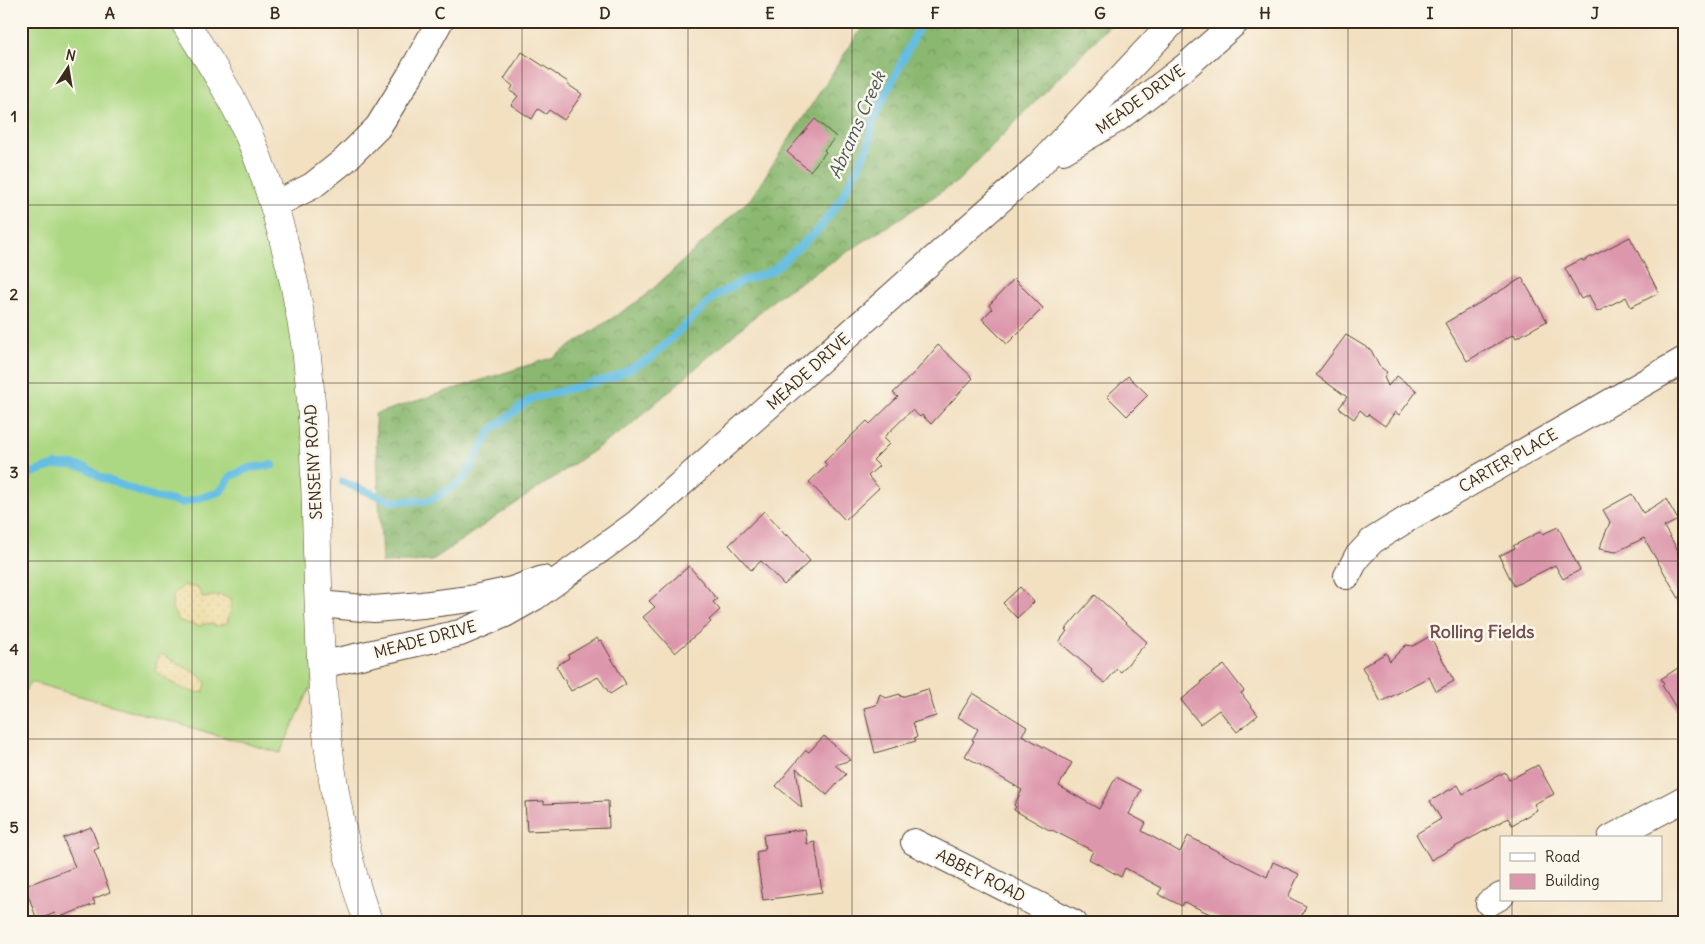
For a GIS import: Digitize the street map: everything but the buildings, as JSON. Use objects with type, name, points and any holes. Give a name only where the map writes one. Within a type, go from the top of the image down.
[{"type":"main road","name":"SENSENY ROAD","points":[[184,21],[206,55],[242,121],[256,153],[274,205],[289,262],[307,355],[312,431],[321,665],[326,727],[335,794],[349,860],[369,923]]},
{"type":"street","points":[[274,205],[312,186],[345,160],[378,127],[409,77],[440,21]]},
{"type":"street","name":"MEADE DRIVE","points":[[321,665],[460,633],[505,614],[535,597],[637,523],[1037,167],[1174,21]]},
{"type":"street","name":"MEADE DRIVE","points":[[1037,167],[1116,120],[1186,66],[1237,21]]},
{"type":"street","name":"CARTER PLACE","points":[[1346,576],[1357,557],[1372,541],[1412,516],[1684,360]]},
{"type":"street","name":"MEADE DRIVE","points":[[319,604],[374,609],[470,599],[512,590],[574,568]]},
{"type":"street","points":[[1615,836],[1684,799]]},
{"type":"street","name":"ABBEY ROAD","points":[[914,842],[1074,923]]},
{"type":"green space","points":[[21,21],[184,21],[205,55],[300,311],[321,665],[280,753],[31,682],[21,697]]},
{"type":"green space","points":[[866,21],[1114,21],[958,181],[777,297],[628,427],[431,561],[382,563],[375,414],[554,357],[644,297],[751,198]]},
{"type":"sand","points":[[184,585],[198,588],[203,598],[219,595],[231,598],[231,609],[227,623],[217,626],[207,623],[199,626],[179,621],[172,608],[173,595]]},
{"type":"sand","points":[[160,654],[203,678],[206,682],[204,692],[185,689],[156,672],[156,663]]},
{"type":"waterway","name":"Abrams Creek","points":[[343,482],[391,501],[429,501],[464,479],[491,430],[531,399],[614,377],[651,358],[715,296],[742,281],[772,271],[819,229],[840,201],[868,147],[873,120],[922,21]]},
{"type":"waterway","name":"Abrams Creek","points":[[21,477],[55,465],[73,465],[87,468],[100,477],[150,496],[182,503],[220,492],[231,476],[249,468],[273,465]]},
{"type":"district","name":"Rolling Fields","points":[[1482,632]]}]
